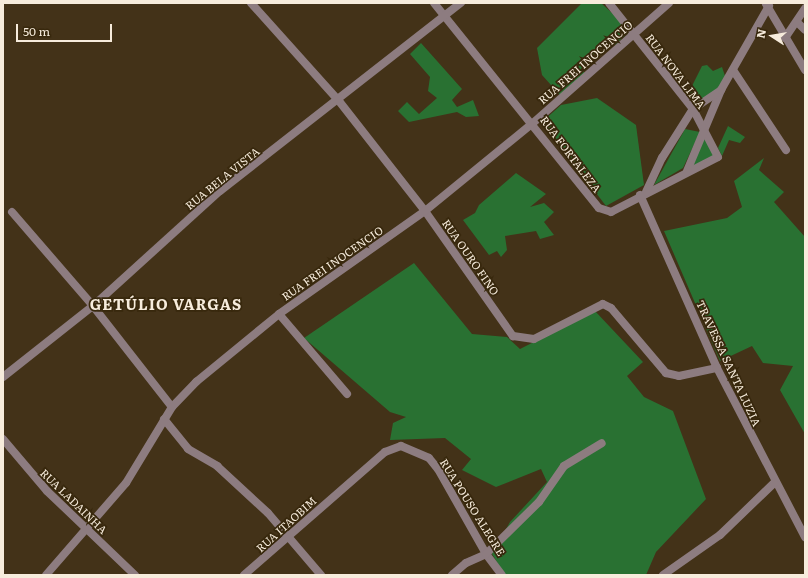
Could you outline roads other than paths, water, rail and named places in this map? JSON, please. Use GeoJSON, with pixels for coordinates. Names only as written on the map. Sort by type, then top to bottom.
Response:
{"type":"FeatureCollection","features":[{"type":"Feature","properties":{"kind":"street","name":"RUA OURO FINO"},"geometry":{"type":"LineString","coordinates":[[252,3],[339,101],[425,211],[513,336],[519,339],[534,339],[602,304],[611,308],[666,373],[679,376],[717,368]]}},
{"type":"Feature","properties":{"kind":"street","name":"RUA FORTALEZA"},"geometry":{"type":"LineString","coordinates":[[434,3],[533,123],[599,208],[616,211],[643,194],[687,170],[716,161],[718,157]]}},
{"type":"Feature","properties":{"kind":"street","name":"RUA BELA VISTA"},"geometry":{"type":"LineString","coordinates":[[3,377],[93,306],[220,192],[339,101],[461,3]]}},
{"type":"Feature","properties":{"kind":"street","name":"RUA NOVA LIMA"},"geometry":{"type":"LineString","coordinates":[[608,3],[693,109],[718,157]]}},
{"type":"Feature","properties":{"kind":"street","name":"RUA FREI INOCENCIO"},"geometry":{"type":"LineString","coordinates":[[46,575],[88,530],[126,483],[172,407],[196,382],[279,314],[425,211],[533,123],[669,3]]}},
{"type":"Feature","properties":{"kind":"street"},"geometry":{"type":"LineString","coordinates":[[767,5],[805,70]]}},
{"type":"Feature","properties":{"kind":"street"},"geometry":{"type":"LineString","coordinates":[[687,170],[721,90],[767,5]]}},
{"type":"Feature","properties":{"kind":"street"},"geometry":{"type":"LineString","coordinates":[[785,38],[805,8]]}},
{"type":"Feature","properties":{"kind":"street"},"geometry":{"type":"LineString","coordinates":[[797,22],[805,30]]}},
{"type":"Feature","properties":{"kind":"street"},"geometry":{"type":"LineString","coordinates":[[733,70],[786,150]]}},
{"type":"Feature","properties":{"kind":"street"},"geometry":{"type":"LineString","coordinates":[[643,194],[662,158],[693,109],[721,90]]}},
{"type":"Feature","properties":{"kind":"street","name":"TRAVESSA SANTA LUZIA"},"geometry":{"type":"LineString","coordinates":[[643,194],[717,368],[774,483],[805,537]]}},
{"type":"Feature","properties":{"kind":"street"},"geometry":{"type":"LineString","coordinates":[[12,212],[93,306],[172,407]]}},
{"type":"Feature","properties":{"kind":"street"},"geometry":{"type":"LineString","coordinates":[[279,314],[347,394]]}},
{"type":"Feature","properties":{"kind":"street"},"geometry":{"type":"LineString","coordinates":[[164,419],[188,448],[217,466],[291,537],[321,575]]}},
{"type":"Feature","properties":{"kind":"street","name":"RUA LADAINHA"},"geometry":{"type":"LineString","coordinates":[[3,439],[47,491],[135,575]]}},
{"type":"Feature","properties":{"kind":"street"},"geometry":{"type":"LineString","coordinates":[[452,575],[466,563],[486,554],[539,502],[564,466],[602,443]]}},
{"type":"Feature","properties":{"kind":"street","name":"RUA POUSO ALEGRE"},"geometry":{"type":"LineString","coordinates":[[342,488],[386,452],[402,446],[416,451],[438,468],[486,554],[502,575]]}},
{"type":"Feature","properties":{"kind":"street"},"geometry":{"type":"LineString","coordinates":[[663,575],[720,535],[774,483]]}},
{"type":"Feature","properties":{"kind":"street","name":"RUA ITAOBIM"},"geometry":{"type":"LineString","coordinates":[[244,575],[291,537],[342,488]]}},
{"type":"Feature","properties":{"kind":"district","name":"GETÚLIO VARGAS"},"geometry":{"type":"Point","coordinates":[166,304]}}]}
